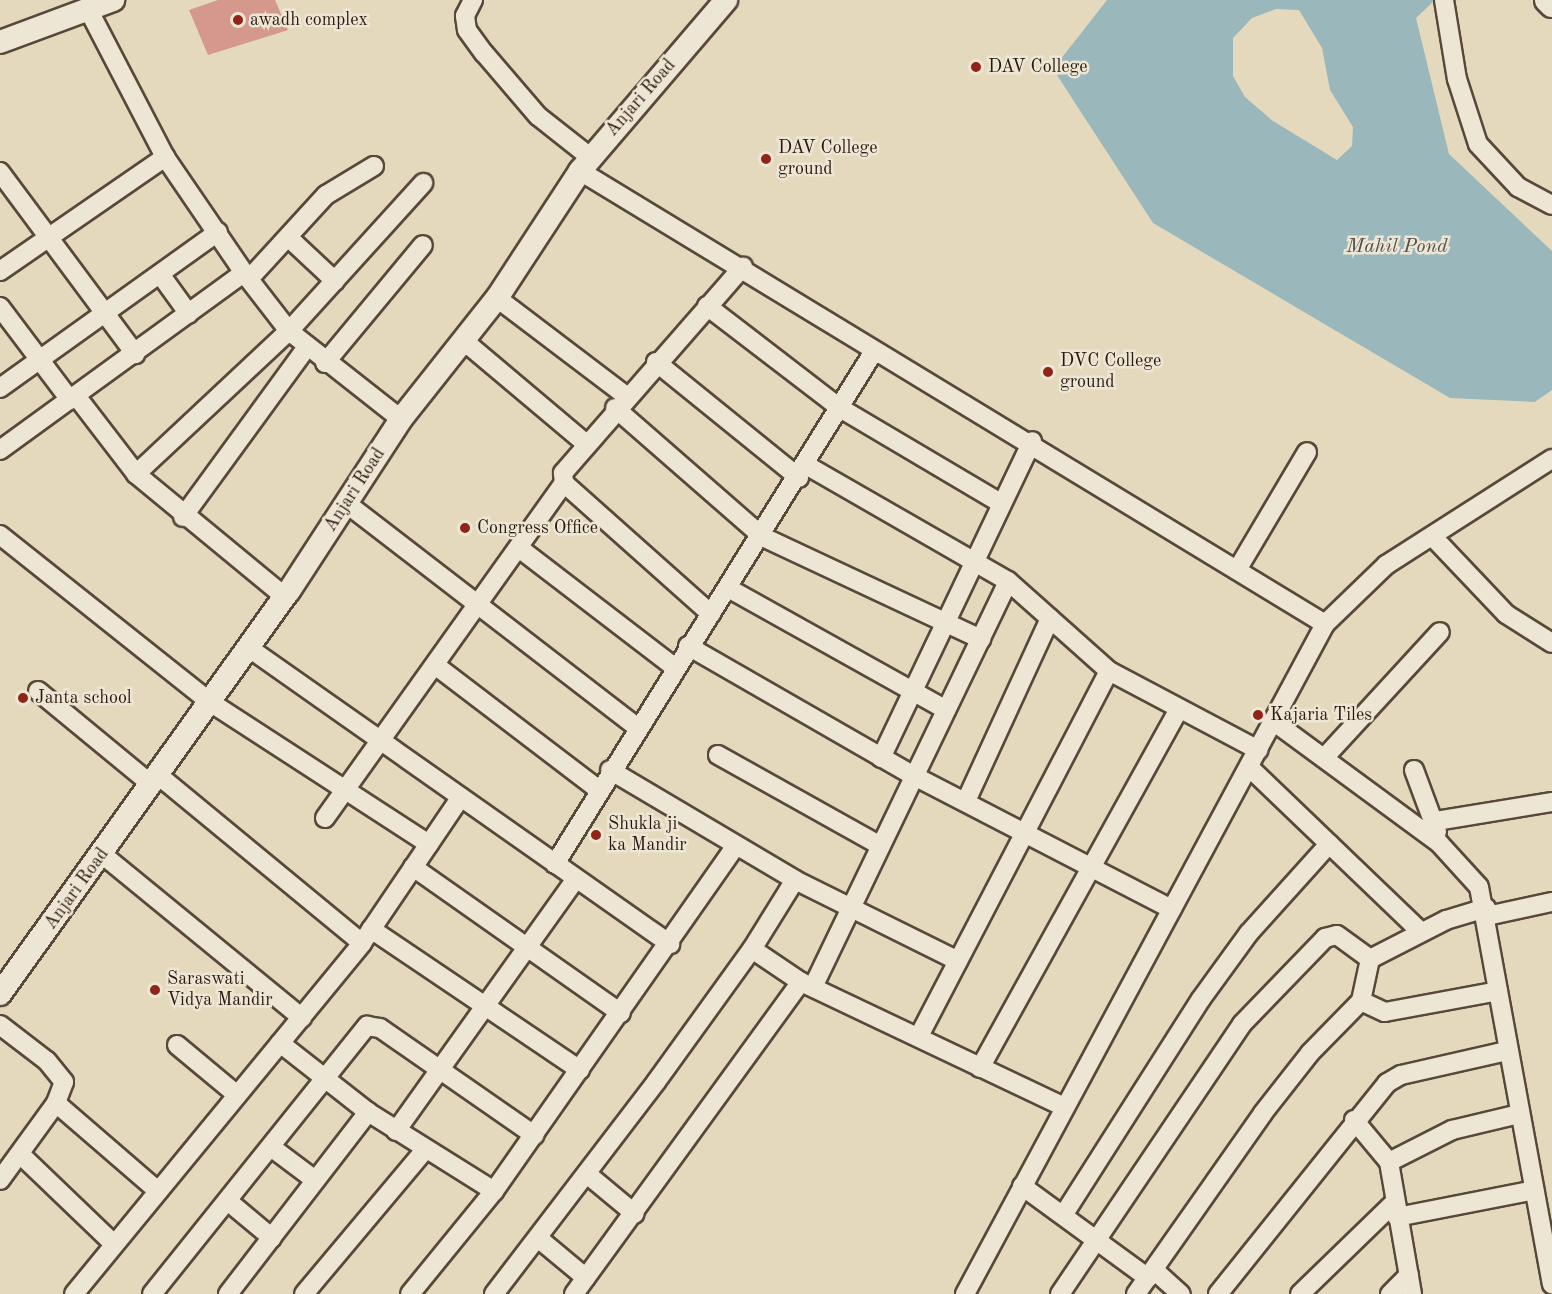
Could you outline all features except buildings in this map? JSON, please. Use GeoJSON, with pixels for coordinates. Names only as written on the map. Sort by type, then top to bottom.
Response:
{"type":"FeatureCollection","features":[{"type":"Feature","properties":{"kind":"street"},"geometry":{"type":"LineString","coordinates":[[0,42],[113,0]]}},
{"type":"Feature","properties":{"kind":"street"},"geometry":{"type":"LineString","coordinates":[[473,0],[465,16],[478,45],[538,116],[585,164],[873,353],[1032,441],[1325,624]]}},
{"type":"Feature","properties":{"kind":"street","name":"Anjari Road"},"geometry":{"type":"LineString","coordinates":[[0,994],[103,855],[285,597],[401,419],[497,298],[585,164],[726,0]]}},
{"type":"Feature","properties":{"kind":"street"},"geometry":{"type":"LineString","coordinates":[[1444,0],[1457,79],[1478,144],[1518,187],[1552,205]]}},
{"type":"Feature","properties":{"kind":"street"},"geometry":{"type":"LineString","coordinates":[[88,9],[165,157],[246,276],[289,330],[307,347],[401,419]]}},
{"type":"Feature","properties":{"kind":"street"},"geometry":{"type":"LineString","coordinates":[[0,270],[165,157]]}},
{"type":"Feature","properties":{"kind":"street"},"geometry":{"type":"LineString","coordinates":[[0,450],[77,397],[189,314],[246,276],[289,238],[326,195],[374,166]]}},
{"type":"Feature","properties":{"kind":"street"},"geometry":{"type":"LineString","coordinates":[[0,172],[135,354]]}},
{"type":"Feature","properties":{"kind":"street"},"geometry":{"type":"LineString","coordinates":[[136,474],[289,330],[423,183]]}},
{"type":"Feature","properties":{"kind":"street"},"geometry":{"type":"LineString","coordinates":[[0,388],[218,232]]}},
{"type":"Feature","properties":{"kind":"street"},"geometry":{"type":"LineString","coordinates":[[289,238],[335,281]]}},
{"type":"Feature","properties":{"kind":"street"},"geometry":{"type":"LineString","coordinates":[[325,363],[423,245]]}},
{"type":"Feature","properties":{"kind":"street"},"geometry":{"type":"LineString","coordinates":[[325,818],[480,604],[564,483],[567,464],[584,442],[743,267]]}},
{"type":"Feature","properties":{"kind":"street"},"geometry":{"type":"LineString","coordinates":[[160,274],[189,314]]}},
{"type":"Feature","properties":{"kind":"street"},"geometry":{"type":"LineString","coordinates":[[497,298],[620,402],[763,537],[946,620],[981,639]]}},
{"type":"Feature","properties":{"kind":"street"},"geometry":{"type":"LineString","coordinates":[[707,306],[840,408],[999,502]]}},
{"type":"Feature","properties":{"kind":"street"},"geometry":{"type":"LineString","coordinates":[[0,307],[70,400],[77,397]]}},
{"type":"Feature","properties":{"kind":"street"},"geometry":{"type":"LineString","coordinates":[[464,341],[584,442]]}},
{"type":"Feature","properties":{"kind":"street"},"geometry":{"type":"LineString","coordinates":[[183,517],[307,347]]}},
{"type":"Feature","properties":{"kind":"street"},"geometry":{"type":"LineString","coordinates":[[555,864],[636,726],[763,537],[873,353]]}},
{"type":"Feature","properties":{"kind":"street"},"geometry":{"type":"LineString","coordinates":[[656,362],[802,472],[975,560],[1008,581],[1109,671],[1178,711],[1258,750]]}},
{"type":"Feature","properties":{"kind":"street"},"geometry":{"type":"LineString","coordinates":[[77,397],[136,474],[183,517],[285,597]]}},
{"type":"Feature","properties":{"kind":"street"},"geometry":{"type":"LineString","coordinates":[[882,758],[910,690],[975,560],[999,502],[1032,441]]}},
{"type":"Feature","properties":{"kind":"street"},"geometry":{"type":"LineString","coordinates":[[1237,570],[1307,452]]}},
{"type":"Feature","properties":{"kind":"street"},"geometry":{"type":"LineString","coordinates":[[965,1294],[1325,624],[1357,588],[1552,459]]}},
{"type":"Feature","properties":{"kind":"street"},"geometry":{"type":"LineString","coordinates":[[564,483],[711,614]]}},
{"type":"Feature","properties":{"kind":"street"},"geometry":{"type":"LineString","coordinates":[[346,503],[636,726]]}},
{"type":"Feature","properties":{"kind":"street"},"geometry":{"type":"LineString","coordinates":[[0,535],[210,702],[429,844]]}},
{"type":"Feature","properties":{"kind":"street"},"geometry":{"type":"LineString","coordinates":[[1433,537],[1506,614],[1552,643]]}},
{"type":"Feature","properties":{"kind":"street"},"geometry":{"type":"LineString","coordinates":[[519,548],[674,667]]}},
{"type":"Feature","properties":{"kind":"street"},"geometry":{"type":"LineString","coordinates":[[574,1294],[807,985],[851,907],[1008,581]]}},
{"type":"Feature","properties":{"kind":"street"},"geometry":{"type":"LineString","coordinates":[[728,588],[946,710]]}},
{"type":"Feature","properties":{"kind":"street"},"geometry":{"type":"LineString","coordinates":[[966,801],[1050,618]]}},
{"type":"Feature","properties":{"kind":"street"},"geometry":{"type":"LineString","coordinates":[[1324,758],[1440,632]]}},
{"type":"Feature","properties":{"kind":"street"},"geometry":{"type":"LineString","coordinates":[[688,646],[914,776],[1028,831],[1172,909]]}},
{"type":"Feature","properties":{"kind":"street"},"geometry":{"type":"LineString","coordinates":[[249,648],[670,944]]}},
{"type":"Feature","properties":{"kind":"street"},"geometry":{"type":"LineString","coordinates":[[435,665],[598,789]]}},
{"type":"Feature","properties":{"kind":"street"},"geometry":{"type":"LineString","coordinates":[[919,1036],[1028,831],[1109,671]]}},
{"type":"Feature","properties":{"kind":"street"},"geometry":{"type":"LineString","coordinates":[[38,691],[366,936],[486,1005],[580,1070]]}},
{"type":"Feature","properties":{"kind":"street"},"geometry":{"type":"LineString","coordinates":[[980,1068],[1178,711]]}},
{"type":"Feature","properties":{"kind":"street"},"geometry":{"type":"LineString","coordinates":[[1274,721],[1439,843],[1466,867],[1487,912],[1507,1051],[1552,1284]]}},
{"type":"Feature","properties":{"kind":"street"},"geometry":{"type":"LineString","coordinates":[[718,755],[879,845]]}},
{"type":"Feature","properties":{"kind":"street"},"geometry":{"type":"LineString","coordinates":[[1249,767],[1421,932]]}},
{"type":"Feature","properties":{"kind":"street"},"geometry":{"type":"LineString","coordinates":[[610,770],[795,880],[958,962]]}},
{"type":"Feature","properties":{"kind":"street"},"geometry":{"type":"LineString","coordinates":[[1414,770],[1436,821],[1439,843]]}},
{"type":"Feature","properties":{"kind":"street"},"geometry":{"type":"LineString","coordinates":[[74,1294],[302,1018],[366,936],[461,797]]}},
{"type":"Feature","properties":{"kind":"street"},"geometry":{"type":"LineString","coordinates":[[1436,821],[1552,802]]}},
{"type":"Feature","properties":{"kind":"street"},"geometry":{"type":"LineString","coordinates":[[1064,1215],[1201,999],[1249,933],[1329,844]]}},
{"type":"Feature","properties":{"kind":"street"},"geometry":{"type":"LineString","coordinates":[[410,1294],[494,1191],[670,944],[736,845]]}},
{"type":"Feature","properties":{"kind":"street"},"geometry":{"type":"LineString","coordinates":[[103,855],[302,1018]]}},
{"type":"Feature","properties":{"kind":"street"},"geometry":{"type":"LineString","coordinates":[[413,867],[528,945],[621,1013]]}},
{"type":"Feature","properties":{"kind":"street"},"geometry":{"type":"LineString","coordinates":[[396,1131],[576,879]]}},
{"type":"Feature","properties":{"kind":"street"},"geometry":{"type":"LineString","coordinates":[[494,1294],[587,1174],[752,949],[795,880]]}},
{"type":"Feature","properties":{"kind":"street"},"geometry":{"type":"LineString","coordinates":[[1370,959],[1421,932],[1487,912],[1552,902]]}},
{"type":"Feature","properties":{"kind":"street"},"geometry":{"type":"LineString","coordinates":[[1060,1294],[1242,1024],[1325,938],[1337,935],[1370,959]]}},
{"type":"Feature","properties":{"kind":"street"},"geometry":{"type":"LineString","coordinates":[[752,949],[807,985],[919,1036],[980,1068],[1064,1107]]}},
{"type":"Feature","properties":{"kind":"street"},"geometry":{"type":"LineString","coordinates":[[1136,1294],[1263,1113],[1310,1053],[1361,1001],[1370,959]]}},
{"type":"Feature","properties":{"kind":"street"},"geometry":{"type":"LineString","coordinates":[[1361,1001],[1385,1012],[1498,991]]}},
{"type":"Feature","properties":{"kind":"street"},"geometry":{"type":"LineString","coordinates":[[152,1294],[229,1202],[324,1079],[372,1024],[534,1135]]}},
{"type":"Feature","properties":{"kind":"street"},"geometry":{"type":"LineString","coordinates":[[0,1025],[61,1074],[63,1092],[0,1180]]}},
{"type":"Feature","properties":{"kind":"street"},"geometry":{"type":"LineString","coordinates":[[280,1043],[368,1112],[425,1150],[494,1191]]}},
{"type":"Feature","properties":{"kind":"street"},"geometry":{"type":"LineString","coordinates":[[177,1045],[237,1095]]}},
{"type":"Feature","properties":{"kind":"street"},"geometry":{"type":"LineString","coordinates":[[1218,1294],[1354,1120],[1401,1075],[1507,1051]]}},
{"type":"Feature","properties":{"kind":"street"},"geometry":{"type":"LineString","coordinates":[[56,1103],[158,1191]]}},
{"type":"Feature","properties":{"kind":"street"},"geometry":{"type":"LineString","coordinates":[[228,1294],[368,1112]]}},
{"type":"Feature","properties":{"kind":"street"},"geometry":{"type":"LineString","coordinates":[[1389,1162],[1452,1130],[1519,1114]]}},
{"type":"Feature","properties":{"kind":"street"},"geometry":{"type":"LineString","coordinates":[[1354,1120],[1389,1162],[1412,1294]]}},
{"type":"Feature","properties":{"kind":"street"},"geometry":{"type":"LineString","coordinates":[[271,1148],[315,1180]]}},
{"type":"Feature","properties":{"kind":"street"},"geometry":{"type":"LineString","coordinates":[[304,1294],[425,1150]]}},
{"type":"Feature","properties":{"kind":"street"},"geometry":{"type":"LineString","coordinates":[[20,1154],[114,1244]]}},
{"type":"Feature","properties":{"kind":"street"},"geometry":{"type":"LineString","coordinates":[[587,1174],[634,1214]]}},
{"type":"Feature","properties":{"kind":"street"},"geometry":{"type":"LineString","coordinates":[[1022,1186],[1181,1294]]}},
{"type":"Feature","properties":{"kind":"street"},"geometry":{"type":"LineString","coordinates":[[1300,1294],[1396,1210],[1534,1190]]}},
{"type":"Feature","properties":{"kind":"street"},"geometry":{"type":"LineString","coordinates":[[229,1202],[272,1238]]}},
{"type":"Feature","properties":{"kind":"street"},"geometry":{"type":"LineString","coordinates":[[538,1238],[586,1278]]}},
{"type":"Feature","properties":{"kind":"street"},"geometry":{"type":"LineString","coordinates":[[1390,1294],[1409,1275]]}},
{"type":"Feature","properties":{"kind":"water","name":"Mahil Pond"},"geometry":{"type":"Polygon","coordinates":[[[1107,0],[1435,0],[1416,18],[1449,154],[1552,251],[1552,390],[1535,402],[1450,398],[1153,223],[1053,69],[1107,0]],[[1276,9],[1252,18],[1233,38],[1233,76],[1245,97],[1273,121],[1337,160],[1352,146],[1353,127],[1330,90],[1322,48],[1299,10],[1276,9]]]}},
{"type":"Feature","properties":{"kind":"place","name":"awadh complex"},"geometry":{"type":"Point","coordinates":[238,20]}},
{"type":"Feature","properties":{"kind":"place","name":"DAV College"},"geometry":{"type":"Point","coordinates":[976,67]}},
{"type":"Feature","properties":{"kind":"place","name":"DAV College ground"},"geometry":{"type":"Point","coordinates":[766,159]}},
{"type":"Feature","properties":{"kind":"place","name":"DVC College ground"},"geometry":{"type":"Point","coordinates":[1048,372]}},
{"type":"Feature","properties":{"kind":"place","name":"Congress Office"},"geometry":{"type":"Point","coordinates":[465,528]}},
{"type":"Feature","properties":{"kind":"place","name":"Janta school"},"geometry":{"type":"Point","coordinates":[23,698]}},
{"type":"Feature","properties":{"kind":"place","name":"Kajaria Tiles"},"geometry":{"type":"Point","coordinates":[1258,715]}},
{"type":"Feature","properties":{"kind":"place","name":"Shukla ji ka Mandir"},"geometry":{"type":"Point","coordinates":[596,835]}},
{"type":"Feature","properties":{"kind":"place","name":"Saraswati Vidya Mandir"},"geometry":{"type":"Point","coordinates":[155,990]}}]}
